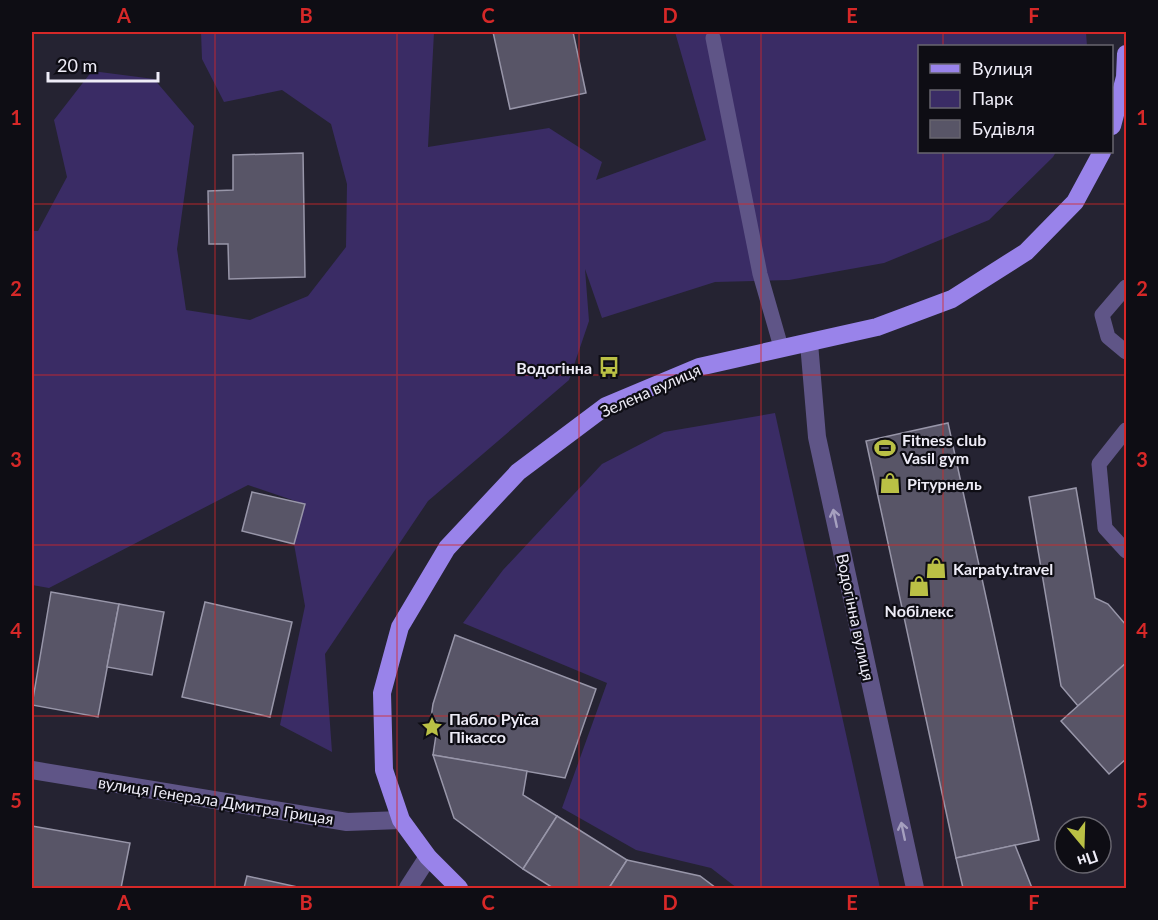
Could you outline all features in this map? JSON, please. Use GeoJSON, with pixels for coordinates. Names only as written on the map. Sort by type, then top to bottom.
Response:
{"type":"FeatureCollection","features":[{"type":"Feature","properties":{"kind":"main road"},"geometry":{"type":"LineString","coordinates":[[1113,122],[1125,77],[1126,54]]}},
{"type":"Feature","properties":{"kind":"main road","name":"Зелена вулиця"},"geometry":{"type":"LineString","coordinates":[[459,888],[428,857],[401,820],[384,770],[382,693],[400,627],[447,548],[518,472],[606,406],[699,367],[877,327],[952,299],[1026,252],[1075,202],[1101,153]]}},
{"type":"Feature","properties":{"kind":"street","name":"Водогінна вулиця"},"geometry":{"type":"LineString","coordinates":[[809,343],[817,437],[915,888]]}},
{"type":"Feature","properties":{"kind":"street","name":"вулиця Генерала Дмитра Грицая"},"geometry":{"type":"LineString","coordinates":[[32,770],[347,822],[401,820]]}},
{"type":"Feature","properties":{"kind":"street"},"geometry":{"type":"LineString","coordinates":[[408,888],[428,857]]}},
{"type":"Feature","properties":{"kind":"lane"},"geometry":{"type":"LineString","coordinates":[[713,38],[760,274],[782,347]]}},
{"type":"Feature","properties":{"kind":"lane"},"geometry":{"type":"LineString","coordinates":[[1126,287],[1102,315],[1108,337],[1126,352]]}},
{"type":"Feature","properties":{"kind":"lane"},"geometry":{"type":"LineString","coordinates":[[1126,430],[1099,464],[1105,528],[1126,551]]}},
{"type":"Feature","properties":{"kind":"green space"},"geometry":{"type":"Polygon","coordinates":[[[201,32],[434,32],[428,147],[549,128],[602,162],[596,180],[706,140],[675,32],[1086,32],[1087,45],[918,45],[918,153],[1055,153],[989,220],[884,263],[789,280],[715,282],[602,318],[585,269],[589,321],[569,380],[428,501],[325,654],[332,752],[280,725],[305,606],[294,544],[304,504],[248,485],[49,588],[32,585],[32,231],[38,231],[67,177],[54,120],[92,71],[154,79],[194,126],[177,249],[186,310],[250,320],[308,296],[346,247],[347,184],[331,124],[282,90],[224,102],[202,59],[201,32]]]}},
{"type":"Feature","properties":{"kind":"green space"},"geometry":{"type":"Polygon","coordinates":[[[775,413],[880,888],[737,888],[711,868],[636,850],[562,808],[607,683],[463,623],[503,570],[602,464],[664,432],[775,413]]]}},
{"type":"Feature","properties":{"kind":"building"},"geometry":{"type":"Polygon","coordinates":[[[493,32],[573,32],[586,93],[510,109],[493,32]]]}},
{"type":"Feature","properties":{"kind":"building"},"geometry":{"type":"Polygon","coordinates":[[[303,153],[305,277],[229,279],[228,244],[209,244],[208,191],[233,190],[233,155],[303,153]]]}},
{"type":"Feature","properties":{"kind":"building"},"geometry":{"type":"Polygon","coordinates":[[[948,423],[1039,840],[956,858],[866,441],[948,423]]]}},
{"type":"Feature","properties":{"kind":"building"},"geometry":{"type":"Polygon","coordinates":[[[1076,488],[1095,598],[1108,604],[1126,625],[1126,663],[1078,706],[1061,686],[1029,497],[1076,488]]]}},
{"type":"Feature","properties":{"kind":"building"},"geometry":{"type":"Polygon","coordinates":[[[252,492],[305,504],[294,544],[242,531],[252,492]]]}},
{"type":"Feature","properties":{"kind":"building"},"geometry":{"type":"Polygon","coordinates":[[[51,592],[119,604],[98,717],[32,705],[51,592]]]}},
{"type":"Feature","properties":{"kind":"building"},"geometry":{"type":"Polygon","coordinates":[[[205,602],[292,622],[270,717],[182,697],[205,602]]]}},
{"type":"Feature","properties":{"kind":"building"},"geometry":{"type":"Polygon","coordinates":[[[119,604],[164,612],[152,675],[107,667],[119,604]]]}},
{"type":"Feature","properties":{"kind":"building"},"geometry":{"type":"Polygon","coordinates":[[[455,635],[596,689],[565,778],[433,755],[438,722],[431,718],[433,704],[455,635]]]}},
{"type":"Feature","properties":{"kind":"building"},"geometry":{"type":"Polygon","coordinates":[[[1126,663],[1126,759],[1109,774],[1061,721],[1126,663]]]}},
{"type":"Feature","properties":{"kind":"building"},"geometry":{"type":"Polygon","coordinates":[[[433,755],[527,771],[523,795],[557,816],[523,869],[454,818],[433,755]]]}},
{"type":"Feature","properties":{"kind":"building"},"geometry":{"type":"Polygon","coordinates":[[[557,816],[627,860],[609,888],[553,888],[523,869],[557,816]]]}},
{"type":"Feature","properties":{"kind":"building"},"geometry":{"type":"Polygon","coordinates":[[[32,826],[130,843],[121,888],[32,888],[32,826]]]}},
{"type":"Feature","properties":{"kind":"building"},"geometry":{"type":"Polygon","coordinates":[[[1015,845],[1032,888],[963,888],[956,858],[1015,845]]]}},
{"type":"Feature","properties":{"kind":"building"},"geometry":{"type":"Polygon","coordinates":[[[627,860],[700,876],[716,888],[609,888],[627,860]]]}},
{"type":"Feature","properties":{"kind":"building"},"geometry":{"type":"Polygon","coordinates":[[[247,876],[302,888],[244,888],[247,876]]]}},
{"type":"Feature","properties":{"kind":"place","name":"Водогінна"},"geometry":{"type":"Point","coordinates":[609,367]}},
{"type":"Feature","properties":{"kind":"place","name":"Fitness club Vasil gym"},"geometry":{"type":"Point","coordinates":[885,448]}},
{"type":"Feature","properties":{"kind":"place","name":"Рітурнель"},"geometry":{"type":"Point","coordinates":[890,483]}},
{"type":"Feature","properties":{"kind":"place","name":"Karpaty.travel"},"geometry":{"type":"Point","coordinates":[936,568]}},
{"type":"Feature","properties":{"kind":"place","name":"Nобілекс"},"geometry":{"type":"Point","coordinates":[919,586]}},
{"type":"Feature","properties":{"kind":"place","name":"Пабло Руїса Пікассо"},"geometry":{"type":"Point","coordinates":[432,727]}}]}
